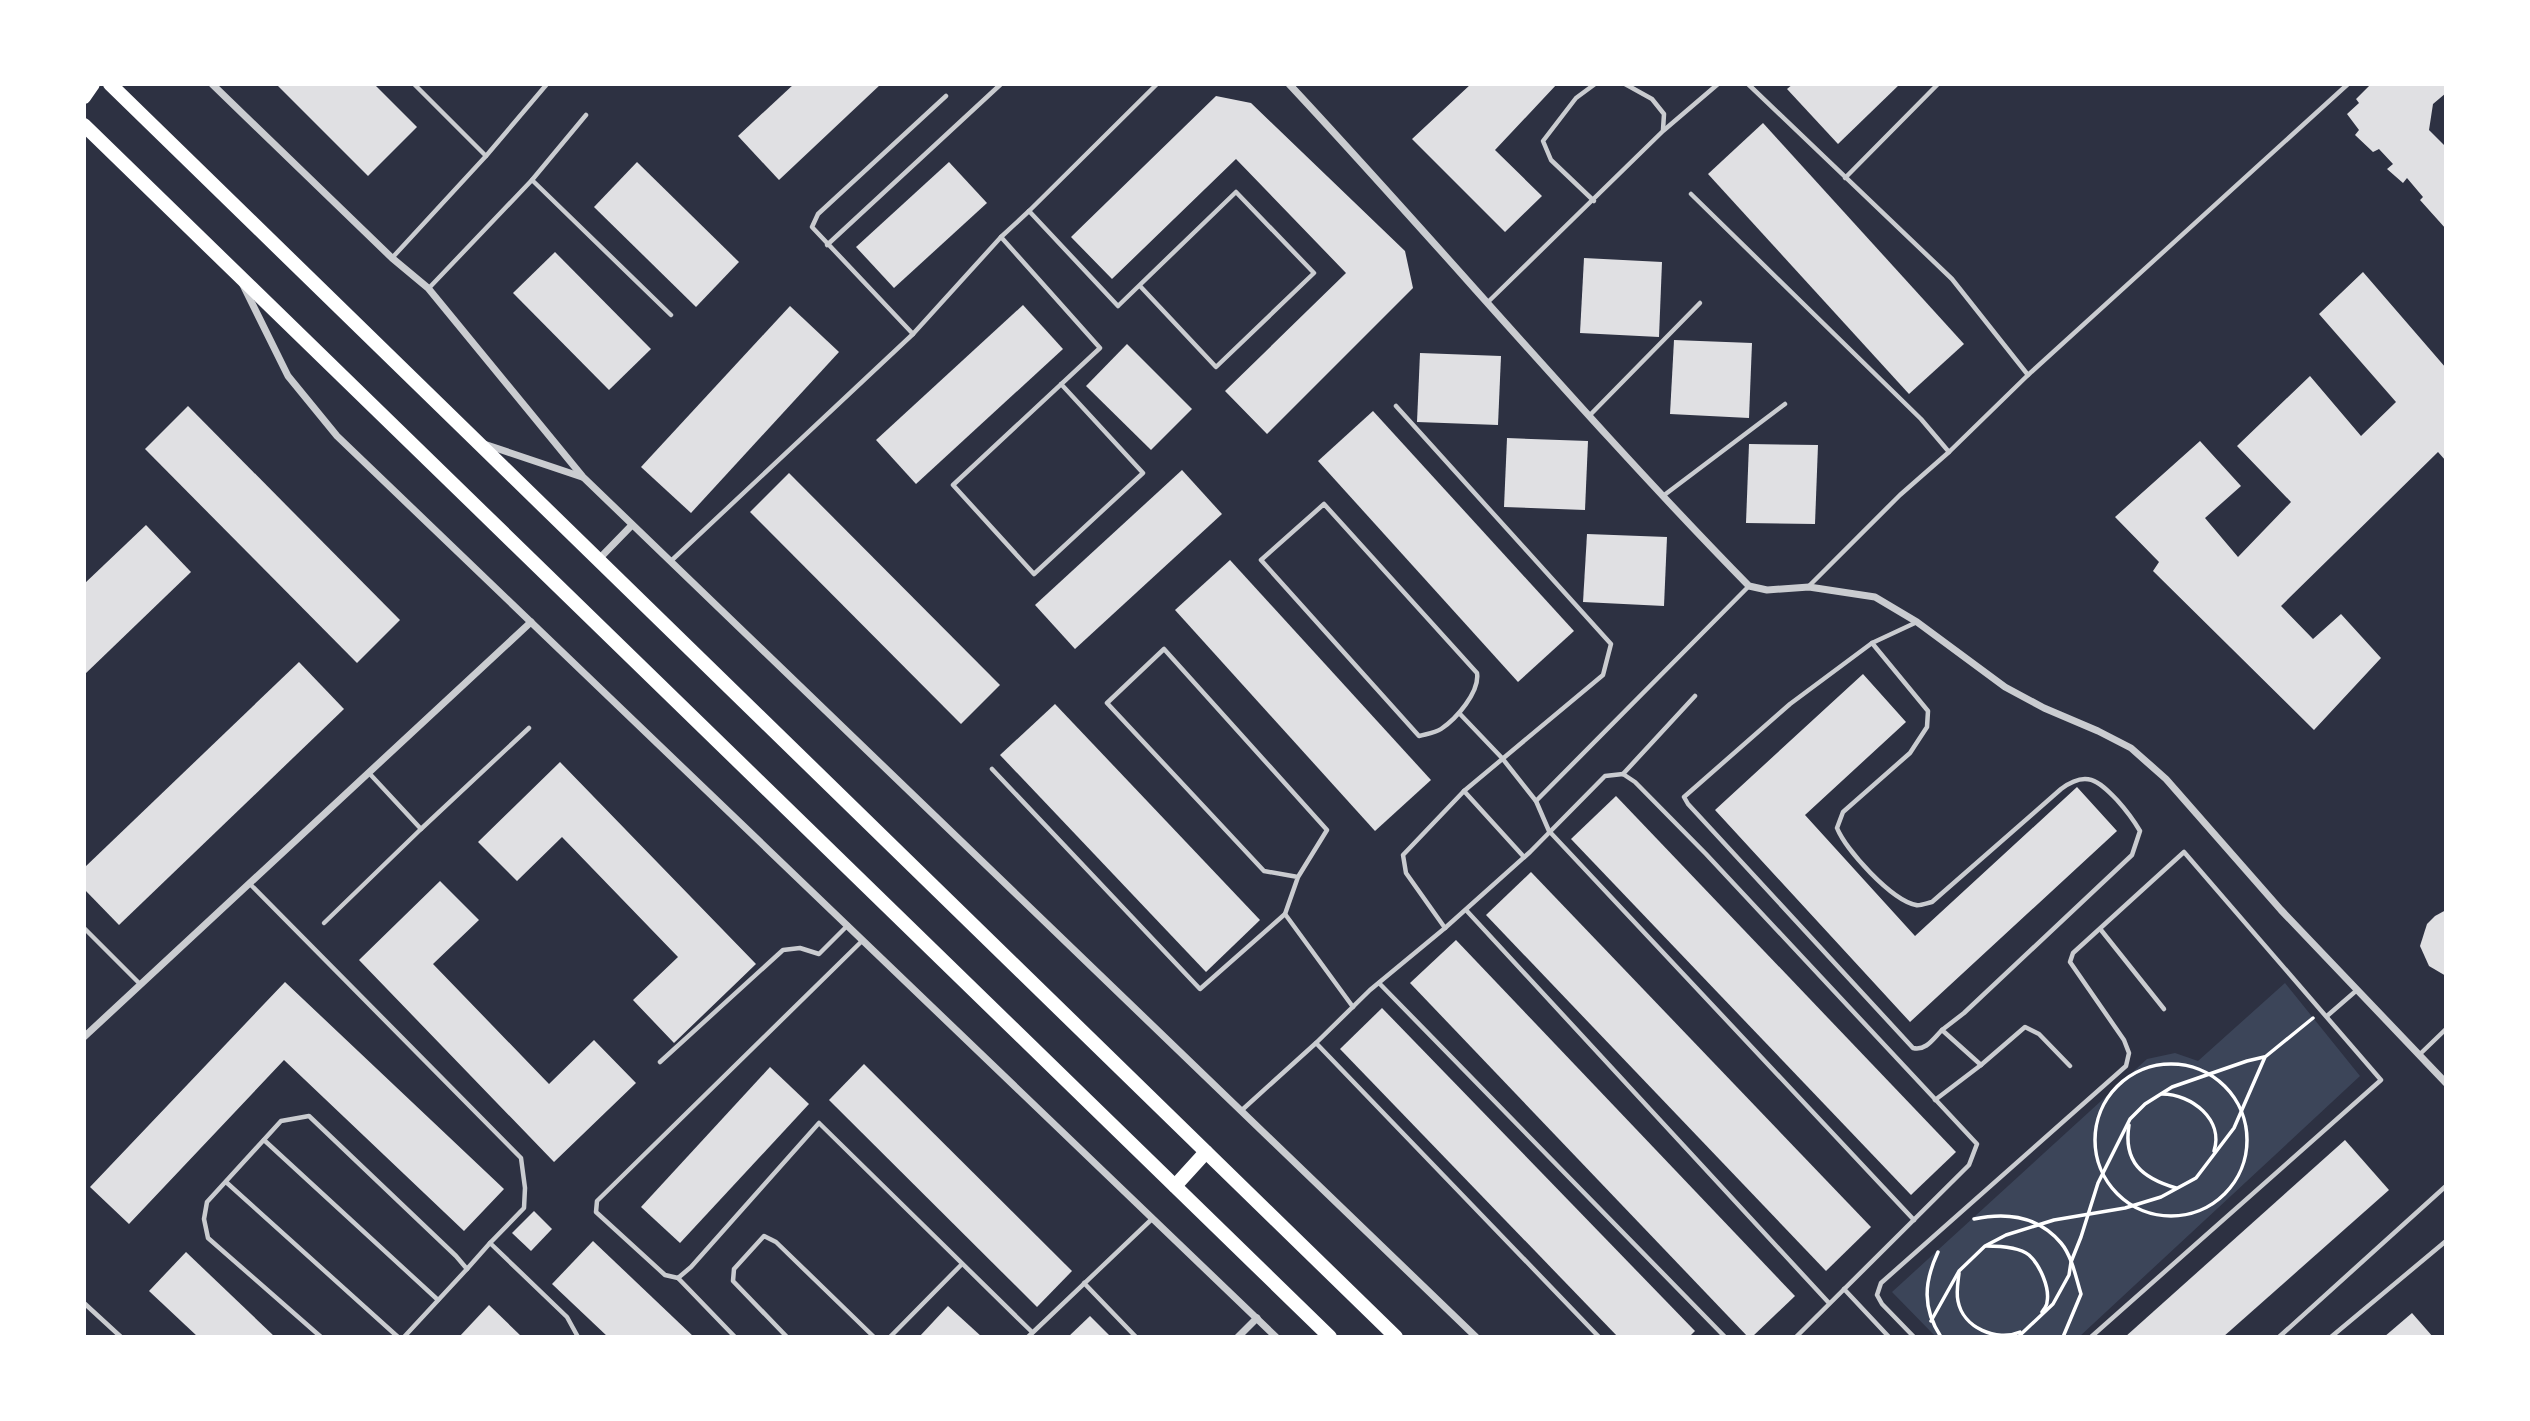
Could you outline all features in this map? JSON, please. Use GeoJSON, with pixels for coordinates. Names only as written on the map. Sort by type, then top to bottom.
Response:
{"type":"FeatureCollection","features":[{"type":"Feature","properties":{"kind":"main road"},"geometry":{"type":"LineString","coordinates":[[84,97],[93,84]]}},
{"type":"Feature","properties":{"kind":"main road"},"geometry":{"type":"LineString","coordinates":[[110,84],[1396,1337]]}},
{"type":"Feature","properties":{"kind":"main road"},"geometry":{"type":"LineString","coordinates":[[84,125],[1330,1337]]}},
{"type":"Feature","properties":{"kind":"main road"},"geometry":{"type":"LineString","coordinates":[[1175,1186],[1206,1152]]}},
{"type":"Feature","properties":{"kind":"street"},"geometry":{"type":"LineString","coordinates":[[212,84],[392,258],[428,288],[583,478],[1476,1337]]}},
{"type":"Feature","properties":{"kind":"street"},"geometry":{"type":"LineString","coordinates":[[1289,84],[1399,202],[1662,497],[1749,586],[1768,590],[1809,587],[1875,597],[1917,622],[2005,687],[2131,748],[2166,779],[2281,909],[2446,1083]]}},
{"type":"Feature","properties":{"kind":"street"},"geometry":{"type":"LineString","coordinates":[[240,278],[288,376],[337,436],[1276,1337]]}},
{"type":"Feature","properties":{"kind":"street"},"geometry":{"type":"LineString","coordinates":[[474,441],[583,478]]}},
{"type":"Feature","properties":{"kind":"street"},"geometry":{"type":"LineString","coordinates":[[597,560],[632,525]]}},
{"type":"Feature","properties":{"kind":"street"},"geometry":{"type":"LineString","coordinates":[[84,1037],[531,622]]}},
{"type":"Feature","properties":{"kind":"street"},"geometry":{"type":"LineString","coordinates":[[1238,1337],[1256,1318]]}},
{"type":"Feature","properties":{"kind":"lane"},"geometry":{"type":"LineString","coordinates":[[414,84],[486,156]]}},
{"type":"Feature","properties":{"kind":"lane"},"geometry":{"type":"LineString","coordinates":[[392,258],[486,156],[547,84]]}},
{"type":"Feature","properties":{"kind":"lane"},"geometry":{"type":"LineString","coordinates":[[827,245],[1001,84]]}},
{"type":"Feature","properties":{"kind":"lane"},"geometry":{"type":"LineString","coordinates":[[671,562],[913,334],[1001,237],[1157,84]]}},
{"type":"Feature","properties":{"kind":"lane"},"geometry":{"type":"LineString","coordinates":[[1594,201],[1552,160],[1543,141],[1576,98],[1595,84]]}},
{"type":"Feature","properties":{"kind":"lane"},"geometry":{"type":"LineString","coordinates":[[1625,84],[1652,99],[1664,114],[1663,131]]}},
{"type":"Feature","properties":{"kind":"lane"},"geometry":{"type":"LineString","coordinates":[[1488,302],[1663,131],[1718,84]]}},
{"type":"Feature","properties":{"kind":"lane"},"geometry":{"type":"LineString","coordinates":[[1748,84],[1952,279],[2028,375]]}},
{"type":"Feature","properties":{"kind":"lane"},"geometry":{"type":"LineString","coordinates":[[1845,178],[1938,84]]}},
{"type":"Feature","properties":{"kind":"lane"},"geometry":{"type":"LineString","coordinates":[[1809,587],[1900,495],[1949,452],[2028,375],[2348,84]]}},
{"type":"Feature","properties":{"kind":"lane"},"geometry":{"type":"LineString","coordinates":[[913,334],[812,227],[818,214],[946,96]]}},
{"type":"Feature","properties":{"kind":"lane"},"geometry":{"type":"LineString","coordinates":[[428,288],[532,180],[586,114]]}},
{"type":"Feature","properties":{"kind":"lane"},"geometry":{"type":"LineString","coordinates":[[532,180],[671,315]]}},
{"type":"Feature","properties":{"kind":"lane"},"geometry":{"type":"LineString","coordinates":[[1029,211],[1118,306],[1236,192],[1314,272],[1216,367],[1140,286]]}},
{"type":"Feature","properties":{"kind":"lane"},"geometry":{"type":"LineString","coordinates":[[1690,194],[1921,419],[1949,452]]}},
{"type":"Feature","properties":{"kind":"lane"},"geometry":{"type":"LineString","coordinates":[[1001,237],[1100,348],[953,485],[1034,574],[1143,472],[1062,384]]}},
{"type":"Feature","properties":{"kind":"lane"},"geometry":{"type":"LineString","coordinates":[[1590,415],[1700,303]]}},
{"type":"Feature","properties":{"kind":"lane"},"geometry":{"type":"LineString","coordinates":[[1662,497],[1785,404]]}},
{"type":"Feature","properties":{"kind":"lane"},"geometry":{"type":"LineString","coordinates":[[1396,406],[1611,644],[1603,675],[1464,791],[1403,855],[1406,873],[1445,928]]}},
{"type":"Feature","properties":{"kind":"lane"},"geometry":{"type":"LineString","coordinates":[[1324,504],[1477,673],[1478,681],[1460,714],[1439,731],[1419,736],[1261,560],[1324,504]]}},
{"type":"Feature","properties":{"kind":"lane"},"geometry":{"type":"LineString","coordinates":[[1536,801],[1749,586]]}},
{"type":"Feature","properties":{"kind":"lane"},"geometry":{"type":"LineString","coordinates":[[1872,643],[1928,711],[1927,727],[1910,753],[1843,812],[1837,828],[1842,839],[1896,895],[1917,906],[1932,902],[2070,782],[2082,779],[2100,783],[2132,816],[2140,831],[2132,855],[1964,1013],[1925,1047],[1919,1049],[1913,1048],[1684,797],[1790,704],[1872,643],[1917,622]]}},
{"type":"Feature","properties":{"kind":"lane"},"geometry":{"type":"LineString","coordinates":[[992,769],[1200,989],[1285,914],[1298,877],[1328,830],[1164,649],[1107,703],[1264,872],[1298,877]]}},
{"type":"Feature","properties":{"kind":"lane"},"geometry":{"type":"LineString","coordinates":[[1623,774],[1695,696]]}},
{"type":"Feature","properties":{"kind":"lane"},"geometry":{"type":"LineString","coordinates":[[1460,714],[1502,758],[1536,801],[1549,831],[1914,1220]]}},
{"type":"Feature","properties":{"kind":"lane"},"geometry":{"type":"LineString","coordinates":[[324,923],[529,728]]}},
{"type":"Feature","properties":{"kind":"lane"},"geometry":{"type":"LineString","coordinates":[[368,772],[421,829]]}},
{"type":"Feature","properties":{"kind":"lane"},"geometry":{"type":"LineString","coordinates":[[1242,1110],[1379,983],[1524,858],[1605,776],[1623,774],[1635,782],[1706,854],[1977,1144],[1969,1165],[1796,1337]]}},
{"type":"Feature","properties":{"kind":"lane"},"geometry":{"type":"LineString","coordinates":[[1464,791],[1524,858]]}},
{"type":"Feature","properties":{"kind":"lane"},"geometry":{"type":"LineString","coordinates":[[1914,1337],[1882,1304],[1877,1295],[1881,1283],[2126,1066],[2129,1053],[2124,1040],[2070,962],[2073,953],[2184,852],[2381,1080],[2091,1337]]}},
{"type":"Feature","properties":{"kind":"lane"},"geometry":{"type":"LineString","coordinates":[[249,883],[520,1158],[525,1188],[524,1208],[404,1337]]}},
{"type":"Feature","properties":{"kind":"lane"},"geometry":{"type":"LineString","coordinates":[[1466,910],[1829,1303]]}},
{"type":"Feature","properties":{"kind":"lane"},"geometry":{"type":"LineString","coordinates":[[1285,914],[1353,1007]]}},
{"type":"Feature","properties":{"kind":"lane"},"geometry":{"type":"LineString","coordinates":[[660,1062],[783,950],[800,948],[819,954],[848,925]]}},
{"type":"Feature","properties":{"kind":"lane"},"geometry":{"type":"LineString","coordinates":[[84,928],[140,984]]}},
{"type":"Feature","properties":{"kind":"lane"},"geometry":{"type":"LineString","coordinates":[[2101,930],[2164,1009]]}},
{"type":"Feature","properties":{"kind":"lane"},"geometry":{"type":"LineString","coordinates":[[735,1337],[678,1278],[665,1276],[601,1218],[596,1212],[597,1201],[863,939]]}},
{"type":"Feature","properties":{"kind":"lane"},"geometry":{"type":"LineString","coordinates":[[1379,983],[1725,1337]]}},
{"type":"Feature","properties":{"kind":"lane"},"geometry":{"type":"LineString","coordinates":[[2327,1016],[2357,990]]}},
{"type":"Feature","properties":{"kind":"lane"},"geometry":{"type":"LineString","coordinates":[[1935,1100],[1982,1065],[2025,1027],[2039,1034],[2070,1066]]}},
{"type":"Feature","properties":{"kind":"lane"},"geometry":{"type":"LineString","coordinates":[[2418,1056],[2446,1028]]}},
{"type":"Feature","properties":{"kind":"lane"},"geometry":{"type":"LineString","coordinates":[[1942,1030],[1982,1065]]}},
{"type":"Feature","properties":{"kind":"lane"},"geometry":{"type":"LineString","coordinates":[[1316,1043],[1599,1337]]}},
{"type":"Feature","properties":{"kind":"lane"},"geometry":{"type":"LineString","coordinates":[[321,1337],[208,1238],[204,1219],[207,1202],[281,1121],[309,1116],[467,1269]]}},
{"type":"Feature","properties":{"kind":"lane"},"geometry":{"type":"LineString","coordinates":[[678,1278],[691,1267],[819,1123],[1030,1335],[1153,1218]]}},
{"type":"Feature","properties":{"kind":"lane"},"geometry":{"type":"LineString","coordinates":[[264,1140],[438,1300]]}},
{"type":"Feature","properties":{"kind":"lane"},"geometry":{"type":"LineString","coordinates":[[226,1182],[398,1337]]}},
{"type":"Feature","properties":{"kind":"lane"},"geometry":{"type":"LineString","coordinates":[[2278,1337],[2446,1186]]}},
{"type":"Feature","properties":{"kind":"lane"},"geometry":{"type":"LineString","coordinates":[[787,1337],[733,1281],[734,1269],[764,1236],[776,1242],[874,1337]]}},
{"type":"Feature","properties":{"kind":"lane"},"geometry":{"type":"LineString","coordinates":[[2331,1337],[2446,1241]]}},
{"type":"Feature","properties":{"kind":"lane"},"geometry":{"type":"LineString","coordinates":[[490,1242],[566,1317],[578,1337]]}},
{"type":"Feature","properties":{"kind":"lane"},"geometry":{"type":"LineString","coordinates":[[890,1337],[962,1264]]}},
{"type":"Feature","properties":{"kind":"lane"},"geometry":{"type":"LineString","coordinates":[[1084,1283],[1136,1337]]}},
{"type":"Feature","properties":{"kind":"lane"},"geometry":{"type":"LineString","coordinates":[[1844,1289],[1889,1337]]}},
{"type":"Feature","properties":{"kind":"lane"},"geometry":{"type":"LineString","coordinates":[[84,1303],[121,1337]]}},
{"type":"Feature","properties":{"kind":"path"},"geometry":{"type":"LineString","coordinates":[[1931,1321],[1959,1271],[1984,1246],[2038,1224],[2134,1205],[2161,1196],[2196,1178],[2234,1128],[2265,1057],[2322,1010]]}},
{"type":"Feature","properties":{"kind":"path"},"geometry":{"type":"LineString","coordinates":[[2018,1337],[2053,1304],[2069,1275],[2102,1173],[2130,1119],[2145,1104],[2172,1087],[2265,1057]]}},
{"type":"Feature","properties":{"kind":"path"},"geometry":{"type":"LineString","coordinates":[[2163,1062],[2192,1065],[2210,1075],[2230,1091],[2250,1142],[2244,1161],[2226,1196],[2205,1209],[2179,1218],[2140,1209],[2110,1185],[2102,1173],[2096,1144],[2096,1122],[2107,1099],[2120,1082],[2143,1067],[2163,1062]]}},
{"type":"Feature","properties":{"kind":"path"},"geometry":{"type":"LineString","coordinates":[[2162,1094],[2188,1099],[2203,1110],[2213,1125],[2216,1142],[2212,1156]]}},
{"type":"Feature","properties":{"kind":"path"},"geometry":{"type":"LineString","coordinates":[[2130,1119],[2127,1138],[2132,1160],[2146,1177],[2177,1188]]}},
{"type":"Feature","properties":{"kind":"path"},"geometry":{"type":"LineString","coordinates":[[1974,1219],[1995,1215],[2023,1218],[2038,1224],[2062,1244],[2081,1294],[2063,1337]]}},
{"type":"Feature","properties":{"kind":"path"},"geometry":{"type":"LineString","coordinates":[[1984,1246],[2013,1249],[2028,1254],[2038,1266],[2045,1284],[2047,1302],[2039,1317]]}},
{"type":"Feature","properties":{"kind":"path"},"geometry":{"type":"LineString","coordinates":[[1938,1251],[1927,1274],[1931,1321],[1941,1337]]}},
{"type":"Feature","properties":{"kind":"path"},"geometry":{"type":"LineString","coordinates":[[1959,1271],[1958,1302],[1967,1319],[1979,1330],[1998,1336],[2026,1330]]}},
{"type":"Feature","properties":{"kind":"shaded area"},"geometry":{"type":"Polygon","coordinates":[[[2285,983],[2360,1076],[2079,1337],[1936,1337],[1892,1292],[2147,1059],[2175,1053],[2198,1061],[2285,983]]]}},
{"type":"Feature","properties":{"kind":"building"},"geometry":{"type":"Polygon","coordinates":[[[276,84],[374,84],[417,127],[368,176],[276,84]]]}},
{"type":"Feature","properties":{"kind":"building"},"geometry":{"type":"Polygon","coordinates":[[[794,84],[881,84],[779,180],[738,136],[794,84]]]}},
{"type":"Feature","properties":{"kind":"building"},"geometry":{"type":"Polygon","coordinates":[[[1471,84],[1557,84],[1495,150],[1542,196],[1505,232],[1412,139],[1471,84]]]}},
{"type":"Feature","properties":{"kind":"building"},"geometry":{"type":"Polygon","coordinates":[[[1793,84],[1900,84],[1838,144],[1787,89],[1793,84]]]}},
{"type":"Feature","properties":{"kind":"building"},"geometry":{"type":"Polygon","coordinates":[[[2371,84],[2446,84],[2446,93],[2433,104],[2429,130],[2446,147],[2446,229],[2420,200],[2423,197],[2407,178],[2403,183],[2387,169],[2393,164],[2379,149],[2373,152],[2355,135],[2359,130],[2347,114],[2359,103],[2356,99],[2371,84]]]}},
{"type":"Feature","properties":{"kind":"building"},"geometry":{"type":"Polygon","coordinates":[[[1216,96],[1251,103],[1405,251],[1413,288],[1267,434],[1225,391],[1346,273],[1236,159],[1112,279],[1071,237],[1216,96]]]}},
{"type":"Feature","properties":{"kind":"building"},"geometry":{"type":"Polygon","coordinates":[[[1763,123],[1964,344],[1909,394],[1708,174],[1763,123]]]}},
{"type":"Feature","properties":{"kind":"building"},"geometry":{"type":"Polygon","coordinates":[[[637,162],[739,262],[696,307],[594,207],[637,162]]]}},
{"type":"Feature","properties":{"kind":"building"},"geometry":{"type":"Polygon","coordinates":[[[949,162],[987,203],[894,288],[856,247],[949,162]]]}},
{"type":"Feature","properties":{"kind":"building"},"geometry":{"type":"Polygon","coordinates":[[[555,252],[651,349],[609,390],[513,293],[555,252]]]}},
{"type":"Feature","properties":{"kind":"building"},"geometry":{"type":"Polygon","coordinates":[[[1584,258],[1662,262],[1659,337],[1580,333],[1584,258]]]}},
{"type":"Feature","properties":{"kind":"building"},"geometry":{"type":"Polygon","coordinates":[[[2363,272],[2446,368],[2446,461],[2438,452],[2281,606],[2313,639],[2341,614],[2381,658],[2314,730],[2153,571],[2159,562],[2115,517],[2200,441],[2241,486],[2205,518],[2238,557],[2291,502],[2237,446],[2310,376],[2361,436],[2396,402],[2319,314],[2363,272]]]}},
{"type":"Feature","properties":{"kind":"building"},"geometry":{"type":"Polygon","coordinates":[[[1023,305],[1063,349],[916,484],[876,440],[1023,305]]]}},
{"type":"Feature","properties":{"kind":"building"},"geometry":{"type":"Polygon","coordinates":[[[790,306],[839,352],[691,513],[641,467],[790,306]]]}},
{"type":"Feature","properties":{"kind":"building"},"geometry":{"type":"Polygon","coordinates":[[[1674,340],[1752,343],[1749,418],[1670,414],[1674,340]]]}},
{"type":"Feature","properties":{"kind":"building"},"geometry":{"type":"Polygon","coordinates":[[[1127,344],[1192,409],[1151,450],[1086,386],[1127,344]]]}},
{"type":"Feature","properties":{"kind":"building"},"geometry":{"type":"Polygon","coordinates":[[[1420,353],[1501,356],[1498,425],[1417,422],[1420,353]]]}},
{"type":"Feature","properties":{"kind":"building"},"geometry":{"type":"Polygon","coordinates":[[[188,406],[400,620],[357,663],[145,449],[188,406]]]}},
{"type":"Feature","properties":{"kind":"building"},"geometry":{"type":"Polygon","coordinates":[[[1373,411],[1574,631],[1518,682],[1318,461],[1373,411]]]}},
{"type":"Feature","properties":{"kind":"building"},"geometry":{"type":"Polygon","coordinates":[[[1507,438],[1588,441],[1585,510],[1504,507],[1507,438]]]}},
{"type":"Feature","properties":{"kind":"building"},"geometry":{"type":"Polygon","coordinates":[[[1749,444],[1818,445],[1815,524],[1746,523],[1749,444]]]}},
{"type":"Feature","properties":{"kind":"building"},"geometry":{"type":"Polygon","coordinates":[[[1182,470],[1222,514],[1075,649],[1035,605],[1182,470]]]}},
{"type":"Feature","properties":{"kind":"building"},"geometry":{"type":"Polygon","coordinates":[[[789,473],[1000,685],[961,724],[750,512],[789,473]]]}},
{"type":"Feature","properties":{"kind":"building"},"geometry":{"type":"Polygon","coordinates":[[[146,525],[191,572],[84,675],[84,584],[146,525]]]}},
{"type":"Feature","properties":{"kind":"building"},"geometry":{"type":"Polygon","coordinates":[[[1587,534],[1667,537],[1664,606],[1583,602],[1587,534]]]}},
{"type":"Feature","properties":{"kind":"building"},"geometry":{"type":"Polygon","coordinates":[[[1230,560],[1431,780],[1375,831],[1175,610],[1230,560]]]}},
{"type":"Feature","properties":{"kind":"building"},"geometry":{"type":"Polygon","coordinates":[[[299,662],[344,709],[119,925],[84,889],[84,868],[299,662]]]}},
{"type":"Feature","properties":{"kind":"building"},"geometry":{"type":"Polygon","coordinates":[[[1863,674],[1906,722],[1805,815],[1915,936],[2077,787],[2117,831],[1910,1022],[1715,810],[1863,674]]]}},
{"type":"Feature","properties":{"kind":"building"},"geometry":{"type":"Polygon","coordinates":[[[1055,704],[1260,920],[1206,972],[1000,755],[1055,704]]]}},
{"type":"Feature","properties":{"kind":"building"},"geometry":{"type":"Polygon","coordinates":[[[560,762],[756,964],[674,1043],[633,1000],[678,957],[562,837],[517,881],[478,842],[560,762]]]}},
{"type":"Feature","properties":{"kind":"building"},"geometry":{"type":"Polygon","coordinates":[[[1616,796],[1956,1152],[1911,1195],[1571,839],[1616,796]]]}},
{"type":"Feature","properties":{"kind":"building"},"geometry":{"type":"Polygon","coordinates":[[[1531,872],[1871,1227],[1826,1271],[1486,915],[1531,872]]]}},
{"type":"Feature","properties":{"kind":"building"},"geometry":{"type":"Polygon","coordinates":[[[440,881],[479,920],[433,964],[549,1084],[594,1040],[636,1083],[554,1162],[359,960],[440,881]]]}},
{"type":"Feature","properties":{"kind":"building"},"geometry":{"type":"Polygon","coordinates":[[[2446,910],[2446,976],[2429,966],[2420,946],[2427,924],[2446,910]]]}},
{"type":"Feature","properties":{"kind":"building"},"geometry":{"type":"Polygon","coordinates":[[[1456,940],[1795,1296],[1752,1337],[1748,1337],[1410,983],[1456,940]]]}},
{"type":"Feature","properties":{"kind":"building"},"geometry":{"type":"Polygon","coordinates":[[[285,982],[504,1189],[464,1231],[284,1060],[129,1224],[90,1187],[285,982]]]}},
{"type":"Feature","properties":{"kind":"building"},"geometry":{"type":"Polygon","coordinates":[[[1382,1008],[1695,1331],[1689,1337],[1618,1337],[1340,1049],[1382,1008]]]}},
{"type":"Feature","properties":{"kind":"building"},"geometry":{"type":"Polygon","coordinates":[[[864,1064],[1072,1271],[1037,1307],[829,1100],[864,1064]]]}},
{"type":"Feature","properties":{"kind":"building"},"geometry":{"type":"Polygon","coordinates":[[[770,1067],[809,1104],[680,1243],[641,1207],[770,1067]]]}},
{"type":"Feature","properties":{"kind":"building"},"geometry":{"type":"Polygon","coordinates":[[[2345,1140],[2389,1190],[2223,1337],[2125,1337],[2345,1140]]]}},
{"type":"Feature","properties":{"kind":"building"},"geometry":{"type":"Polygon","coordinates":[[[534,1211],[552,1229],[531,1251],[512,1233],[534,1211]]]}},
{"type":"Feature","properties":{"kind":"building"},"geometry":{"type":"Polygon","coordinates":[[[593,1241],[694,1337],[608,1337],[552,1284],[593,1241]]]}},
{"type":"Feature","properties":{"kind":"building"},"geometry":{"type":"Polygon","coordinates":[[[186,1252],[275,1337],[198,1337],[149,1291],[186,1252]]]}},
{"type":"Feature","properties":{"kind":"building"},"geometry":{"type":"Polygon","coordinates":[[[489,1305],[522,1337],[459,1337],[489,1305]]]}},
{"type":"Feature","properties":{"kind":"building"},"geometry":{"type":"Polygon","coordinates":[[[948,1306],[982,1337],[919,1337],[948,1306]]]}},
{"type":"Feature","properties":{"kind":"building"},"geometry":{"type":"Polygon","coordinates":[[[2412,1313],[2433,1337],[2384,1337],[2412,1313]]]}},
{"type":"Feature","properties":{"kind":"building"},"geometry":{"type":"Polygon","coordinates":[[[1090,1316],[1111,1337],[1068,1337],[1090,1316]]]}}]}
